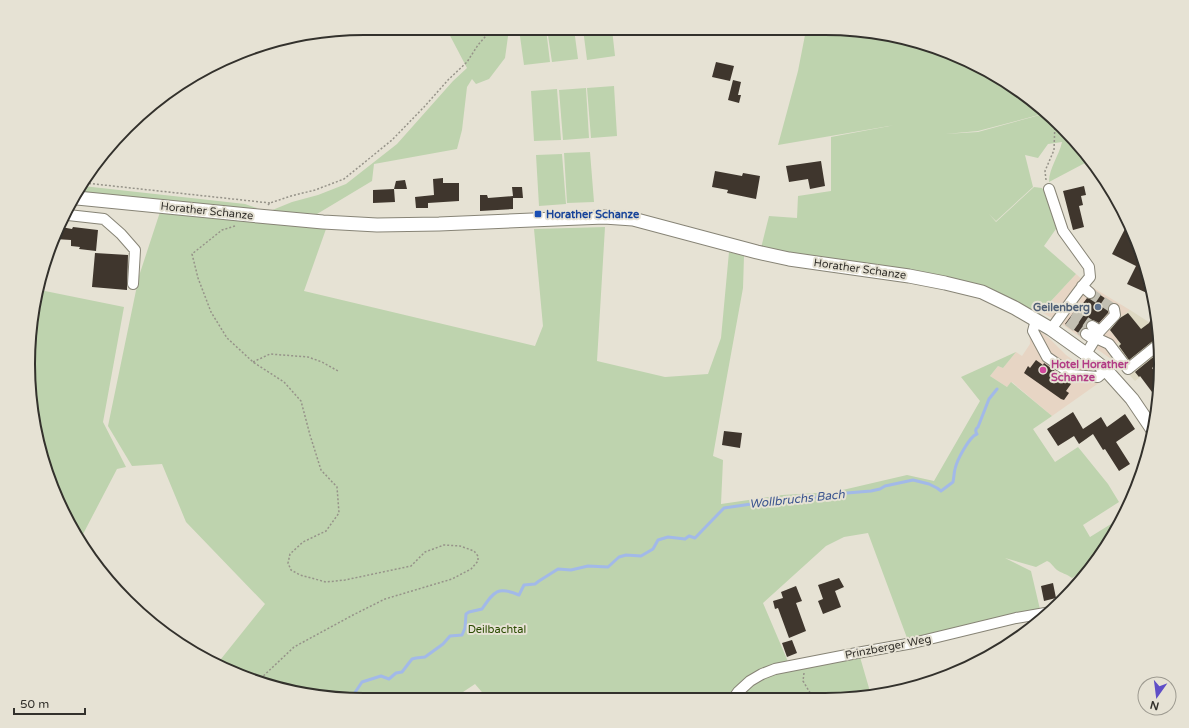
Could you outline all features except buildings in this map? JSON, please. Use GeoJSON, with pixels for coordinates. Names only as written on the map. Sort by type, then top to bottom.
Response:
{"type":"FeatureCollection","features":[{"type":"Feature","properties":{"kind":"main road","name":"Horather Schanze"},"geometry":{"type":"LineString","coordinates":[[79,198],[323,222],[377,225],[604,217],[633,219],[789,259],[945,282],[982,292],[1015,308],[1036,320],[1086,354],[1106,370],[1132,399],[1149,424]]}},
{"type":"Feature","properties":{"kind":"lane"},"geometry":{"type":"LineString","coordinates":[[1049,189],[1064,231],[1089,267],[1090,277],[1082,286],[1067,315],[1051,330]]}},
{"type":"Feature","properties":{"kind":"lane"},"geometry":{"type":"LineString","coordinates":[[70,215],[104,219],[121,234],[135,250],[133,284]]}},
{"type":"Feature","properties":{"kind":"lane"},"geometry":{"type":"LineString","coordinates":[[1082,286],[1090,293]]}},
{"type":"Feature","properties":{"kind":"lane"},"geometry":{"type":"LineString","coordinates":[[1086,354],[1094,334],[1115,315],[1114,309]]}},
{"type":"Feature","properties":{"kind":"lane"},"geometry":{"type":"LineString","coordinates":[[1036,320],[1033,331],[1047,357],[1073,375],[1098,377],[1106,370]]}},
{"type":"Feature","properties":{"kind":"lane"},"geometry":{"type":"LineString","coordinates":[[1094,334],[1109,344],[1128,369],[1153,349]]}},
{"type":"Feature","properties":{"kind":"lane","name":"Prinzberger Weg"},"geometry":{"type":"LineString","coordinates":[[737,693],[750,681],[775,669],[913,643],[1016,618],[1038,614]]}},
{"type":"Feature","properties":{"kind":"path"},"geometry":{"type":"LineString","coordinates":[[258,216],[270,204],[344,179],[392,140],[419,113],[448,80],[467,62],[487,35]]}},
{"type":"Feature","properties":{"kind":"path"},"geometry":{"type":"LineString","coordinates":[[1049,189],[1046,182],[1045,171],[1054,150],[1055,128]]}},
{"type":"Feature","properties":{"kind":"path"},"geometry":{"type":"LineString","coordinates":[[89,183],[270,204]]}},
{"type":"Feature","properties":{"kind":"path"},"geometry":{"type":"LineString","coordinates":[[241,224],[222,230],[192,254],[198,278],[211,312],[227,338],[284,382],[301,401],[321,470],[337,487],[338,513],[326,531],[303,542],[290,554],[288,563],[291,570],[300,575],[326,582],[345,580],[411,566],[425,552],[444,545],[460,546],[474,551],[478,556],[478,561],[471,569],[452,579],[385,599],[294,647],[262,677]]}},
{"type":"Feature","properties":{"kind":"path"},"geometry":{"type":"LineString","coordinates":[[255,361],[270,354],[308,357],[322,362],[338,371]]}},
{"type":"Feature","properties":{"kind":"path"},"geometry":{"type":"LineString","coordinates":[[806,663],[803,682],[810,693]]}},
{"type":"Feature","properties":{"kind":"shaded area"},"geometry":{"type":"Polygon","coordinates":[[[1076,274],[1087,284],[1130,310],[1108,327],[1119,342],[1108,351],[1111,359],[1056,320],[1041,312],[1076,274]]]}},
{"type":"Feature","properties":{"kind":"shaded area"},"geometry":{"type":"Polygon","coordinates":[[[1130,310],[1151,324],[1154,366],[1135,381],[1119,364],[1111,359],[1108,351],[1119,342],[1107,327],[1130,310]]]}},
{"type":"Feature","properties":{"kind":"shaded area","name":"Hotel Horather Schanze"},"geometry":{"type":"Polygon","coordinates":[[[1029,323],[1049,338],[1066,355],[1080,365],[1095,372],[1103,380],[1052,416],[1012,382],[1007,387],[990,376],[998,366],[1003,368],[1016,352],[1022,356],[1030,344],[1029,323]]]}},
{"type":"Feature","properties":{"kind":"green space"},"geometry":{"type":"Polygon","coordinates":[[[450,35],[508,35],[505,58],[489,79],[476,84],[472,79],[467,87],[462,130],[457,149],[374,164],[372,181],[317,214],[270,211],[346,184],[397,144],[453,81],[467,68],[450,35]]]}},
{"type":"Feature","properties":{"kind":"green space"},"geometry":{"type":"Polygon","coordinates":[[[520,35],[547,35],[550,62],[524,65],[520,35]]]}},
{"type":"Feature","properties":{"kind":"green space"},"geometry":{"type":"Polygon","coordinates":[[[548,35],[575,35],[578,59],[552,62],[548,35]]]}},
{"type":"Feature","properties":{"kind":"green space"},"geometry":{"type":"Polygon","coordinates":[[[584,35],[613,35],[615,56],[587,60],[584,35]]]}},
{"type":"Feature","properties":{"kind":"green space"},"geometry":{"type":"Polygon","coordinates":[[[805,35],[847,36],[889,41],[931,52],[971,69],[1008,90],[1039,115],[978,131],[945,134],[978,132],[1040,115],[1058,131],[1085,163],[1049,182],[1049,177],[1062,142],[1048,144],[1038,158],[1025,155],[1033,187],[996,221],[989,214],[996,222],[1034,187],[1042,188],[1047,195],[1058,226],[1044,246],[1076,274],[1039,314],[1017,304],[761,248],[769,216],[797,218],[798,196],[831,191],[831,137],[895,125],[778,145],[798,71],[805,35]]]}},
{"type":"Feature","properties":{"kind":"green space"},"geometry":{"type":"Polygon","coordinates":[[[614,86],[617,136],[591,138],[587,88],[614,86]]]}},
{"type":"Feature","properties":{"kind":"green space"},"geometry":{"type":"Polygon","coordinates":[[[586,88],[589,138],[563,140],[559,90],[586,88]]]}},
{"type":"Feature","properties":{"kind":"green space"},"geometry":{"type":"Polygon","coordinates":[[[557,89],[561,140],[534,141],[531,91],[557,89]]]}},
{"type":"Feature","properties":{"kind":"green space"},"geometry":{"type":"Polygon","coordinates":[[[590,152],[594,202],[567,203],[564,153],[590,152]]]}},
{"type":"Feature","properties":{"kind":"green space"},"geometry":{"type":"Polygon","coordinates":[[[562,154],[566,204],[539,206],[536,155],[562,154]]]}},
{"type":"Feature","properties":{"kind":"green space"},"geometry":{"type":"Polygon","coordinates":[[[87,186],[245,204],[257,208],[255,210],[82,193],[87,186]]]}},
{"type":"Feature","properties":{"kind":"green space","name":"Deilbachtal"},"geometry":{"type":"Polygon","coordinates":[[[160,212],[326,229],[304,291],[535,346],[543,326],[534,229],[605,227],[597,361],[665,377],[708,374],[721,338],[729,252],[744,256],[743,288],[713,456],[723,460],[721,504],[782,495],[834,492],[907,475],[934,481],[980,401],[961,377],[1016,352],[1003,368],[998,366],[990,376],[1007,387],[1011,382],[1052,416],[1033,429],[1055,462],[1078,447],[1108,484],[1119,502],[1083,525],[1090,537],[1113,523],[1099,547],[1077,575],[1072,578],[1057,570],[1047,561],[1036,567],[1005,558],[1031,571],[1041,612],[1031,620],[910,646],[868,533],[844,537],[826,546],[763,603],[789,664],[775,668],[739,693],[483,693],[475,684],[462,693],[364,693],[300,687],[258,676],[220,660],[265,604],[186,522],[162,464],[132,466],[108,426],[139,276],[160,212]]]}},
{"type":"Feature","properties":{"kind":"green space"},"geometry":{"type":"Polygon","coordinates":[[[43,291],[124,307],[103,422],[126,467],[117,469],[83,535],[69,510],[52,470],[41,428],[35,364],[38,321],[43,291]]]}},
{"type":"Feature","properties":{"kind":"green space"},"geometry":{"type":"Polygon","coordinates":[[[860,657],[869,690],[825,693],[743,693],[751,684],[776,672],[860,657]]]}},
{"type":"Feature","properties":{"kind":"waterway","name":"Wollbruchs Bach"},"geometry":{"type":"LineString","coordinates":[[355,693],[362,682],[381,676],[389,679],[396,673],[402,672],[412,659],[425,657],[443,644],[450,636],[462,635],[465,628],[466,614],[482,609],[493,594],[506,591],[519,595],[524,585],[535,584],[558,569],[571,570],[588,566],[608,567],[619,557],[626,555],[641,556],[653,549],[658,540],[668,537],[685,539],[689,536],[695,538],[724,508],[758,503],[773,499],[824,497],[871,491],[885,486],[913,480],[929,484],[941,491],[953,482],[958,460],[970,439],[977,434],[976,429],[989,399],[997,389]]}},
{"type":"Feature","properties":{"kind":"tunnel"},"geometry":{"type":"LineString","coordinates":[[1090,293],[1114,309]]}},
{"type":"Feature","properties":{"kind":"tunnel"},"geometry":{"type":"LineString","coordinates":[[1073,313],[1092,326]]}},
{"type":"Feature","properties":{"kind":"tunnel"},"geometry":{"type":"LineString","coordinates":[[1068,321],[1086,334]]}},
{"type":"Feature","properties":{"kind":"place","name":"Horather Schanze"},"geometry":{"type":"Point","coordinates":[538,214]}},
{"type":"Feature","properties":{"kind":"place","name":"Geilenberg"},"geometry":{"type":"Point","coordinates":[1098,307]}},
{"type":"Feature","properties":{"kind":"place","name":"Hotel Horather Schanze"},"geometry":{"type":"Point","coordinates":[1043,370]}}]}
